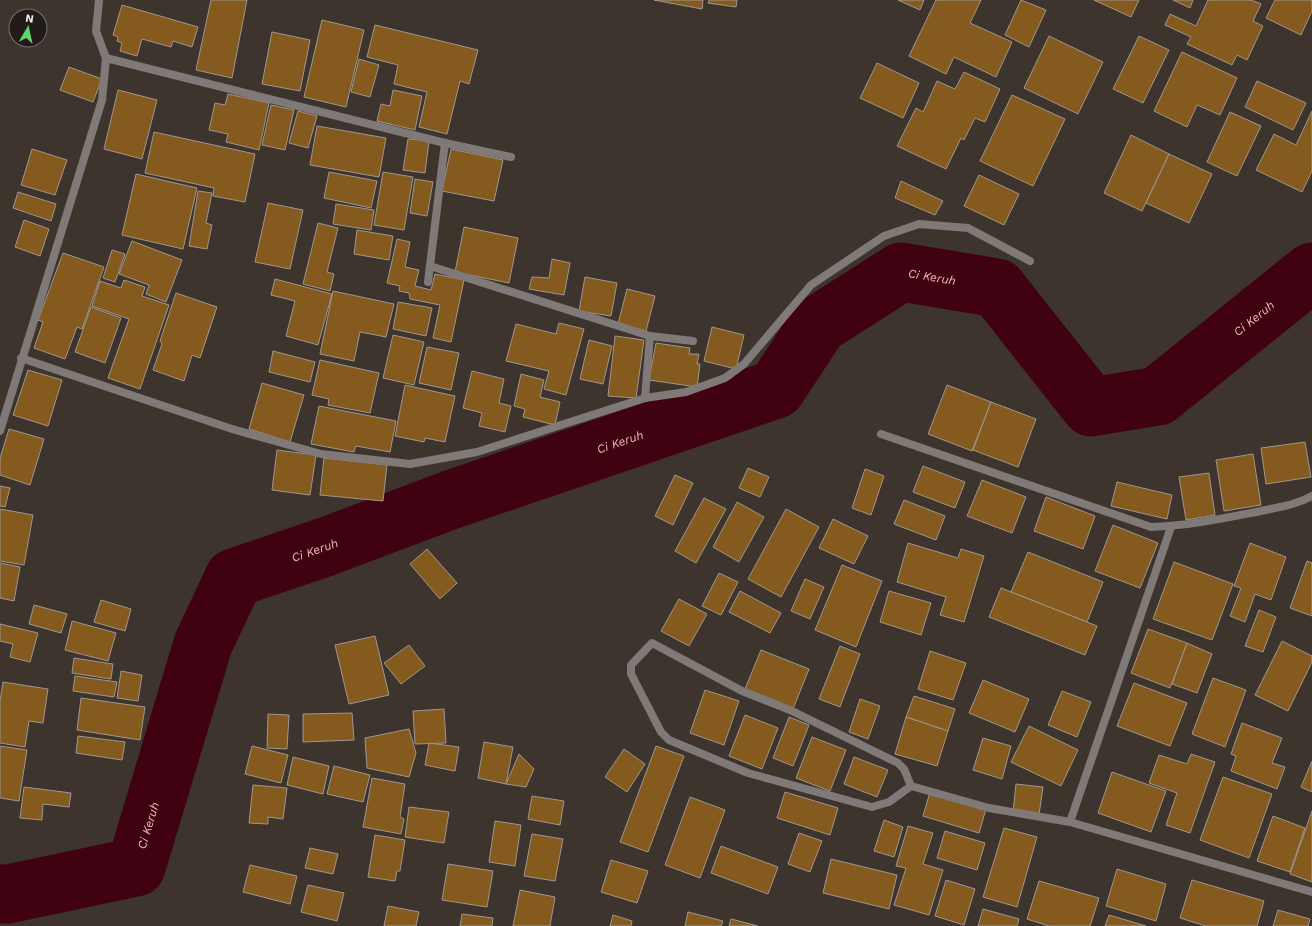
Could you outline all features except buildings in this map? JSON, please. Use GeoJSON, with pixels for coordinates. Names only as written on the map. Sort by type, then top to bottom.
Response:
{"type":"FeatureCollection","features":[{"type":"Feature","properties":{"kind":"street"},"geometry":{"type":"LineString","coordinates":[[0,431],[21,358],[57,249],[102,100],[106,58],[96,31],[99,0]]}},
{"type":"Feature","properties":{"kind":"street"},"geometry":{"type":"LineString","coordinates":[[106,58],[445,143],[511,157]]}},
{"type":"Feature","properties":{"kind":"street"},"geometry":{"type":"LineString","coordinates":[[428,282],[445,143]]}},
{"type":"Feature","properties":{"kind":"street"},"geometry":{"type":"LineString","coordinates":[[21,358],[232,429],[314,452],[410,464],[477,452],[644,398],[686,392],[725,378],[744,364],[811,285],[884,236],[919,224],[968,228],[1030,261]]}},
{"type":"Feature","properties":{"kind":"street"},"geometry":{"type":"LineString","coordinates":[[430,266],[650,336],[692,341]]}},
{"type":"Feature","properties":{"kind":"street"},"geometry":{"type":"LineString","coordinates":[[644,398],[650,336]]}},
{"type":"Feature","properties":{"kind":"street"},"geometry":{"type":"LineString","coordinates":[[881,434],[1151,527],[1171,527],[1301,502],[1312,496]]}},
{"type":"Feature","properties":{"kind":"street"},"geometry":{"type":"LineString","coordinates":[[1070,822],[1171,527]]}},
{"type":"Feature","properties":{"kind":"street"},"geometry":{"type":"LineString","coordinates":[[652,643],[742,691],[790,710],[898,763],[904,768],[911,786],[889,802],[872,807],[740,770],[670,740],[661,732],[631,674],[631,665],[652,643]]}},
{"type":"Feature","properties":{"kind":"street"},"geometry":{"type":"LineString","coordinates":[[911,786],[989,808],[1070,822],[1312,892]]}},
{"type":"Feature","properties":{"kind":"waterway","name":"Ci Keruh"},"geometry":{"type":"LineString","coordinates":[[0,894],[8,894],[136,867],[203,644],[234,578],[328,546],[450,500],[776,389],[818,325],[901,272],[997,288],[1091,407],[1158,396],[1312,272]]}}]}
